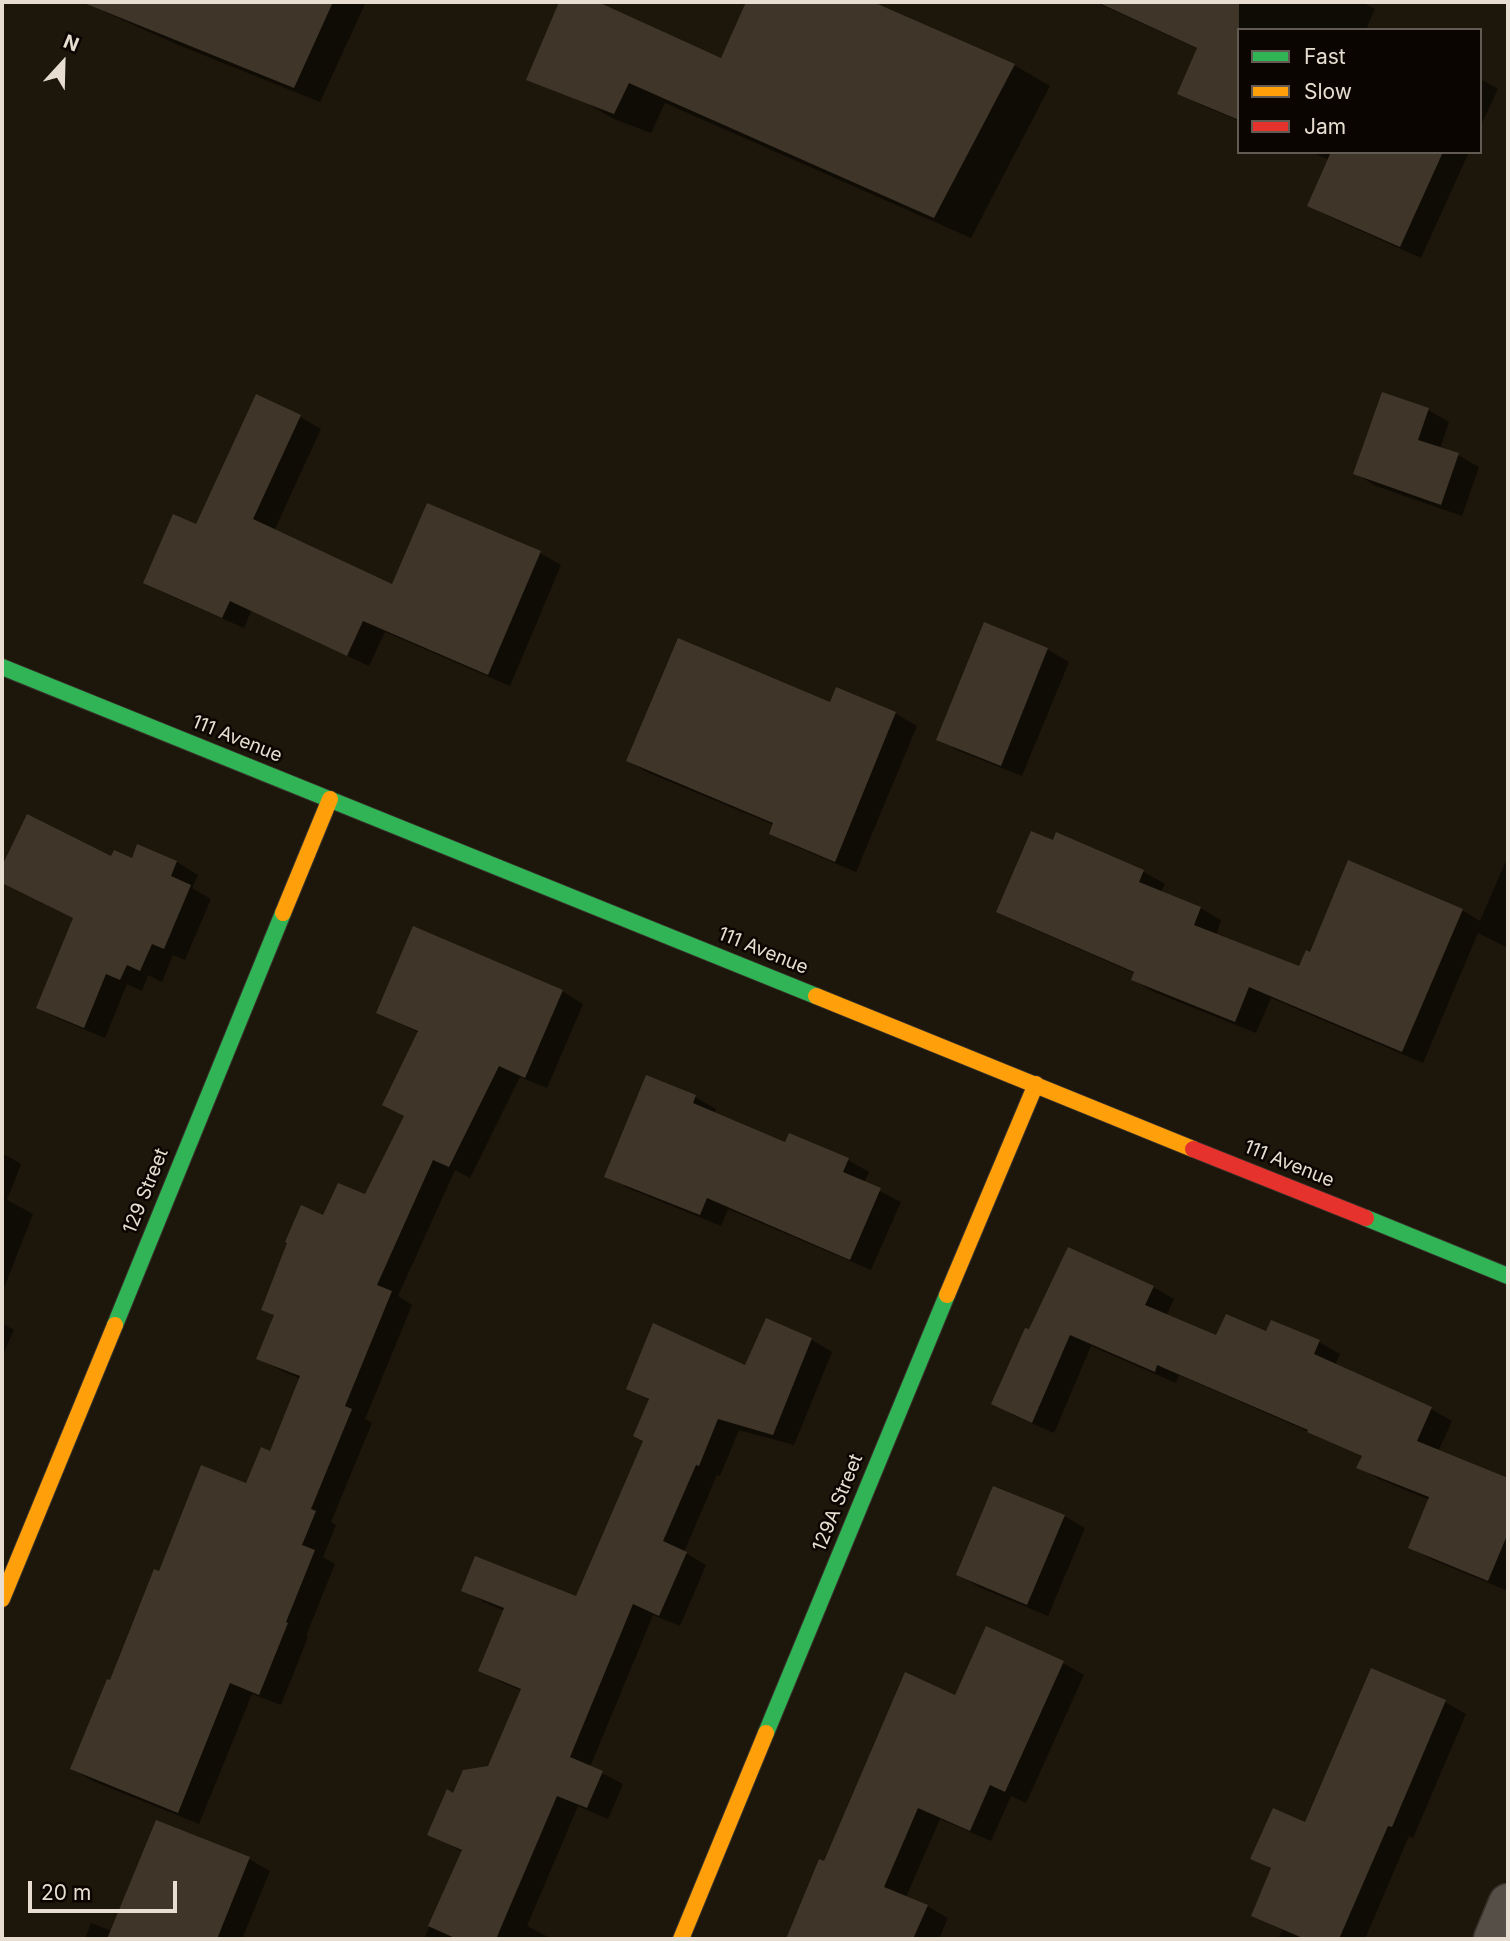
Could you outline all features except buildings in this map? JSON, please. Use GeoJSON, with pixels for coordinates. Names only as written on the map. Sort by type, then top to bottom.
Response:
{"type":"FeatureCollection","features":[{"type":"Feature","properties":{"kind":"street","name":"111 Avenue"},"geometry":{"type":"LineString","coordinates":[[2,667],[1508,1276]]}},
{"type":"Feature","properties":{"kind":"street","name":"129 Street"},"geometry":{"type":"LineString","coordinates":[[2,1599],[330,799]]}},
{"type":"Feature","properties":{"kind":"street","name":"129A Street"},"geometry":{"type":"LineString","coordinates":[[681,1939],[1036,1084]]}},
{"type":"Feature","properties":{"kind":"street"},"geometry":{"type":"LineString","coordinates":[[1493,1939],[1508,1903]]}},
{"type":"Feature","properties":{"kind":"traffic: fast"},"geometry":{"type":"LineString","coordinates":[[2,667],[816,996]]}},
{"type":"Feature","properties":{"kind":"traffic: fast"},"geometry":{"type":"LineString","coordinates":[[115,1325],[283,913]]}},
{"type":"Feature","properties":{"kind":"traffic: fast"},"geometry":{"type":"LineString","coordinates":[[1366,1218],[1508,1276]]}},
{"type":"Feature","properties":{"kind":"traffic: fast"},"geometry":{"type":"LineString","coordinates":[[766,1733],[947,1295]]}},
{"type":"Feature","properties":{"kind":"traffic: slow"},"geometry":{"type":"LineString","coordinates":[[283,913],[330,799]]}},
{"type":"Feature","properties":{"kind":"traffic: slow"},"geometry":{"type":"LineString","coordinates":[[816,996],[1193,1149]]}},
{"type":"Feature","properties":{"kind":"traffic: slow"},"geometry":{"type":"LineString","coordinates":[[947,1295],[1036,1084]]}},
{"type":"Feature","properties":{"kind":"traffic: slow"},"geometry":{"type":"LineString","coordinates":[[2,1599],[115,1325]]}},
{"type":"Feature","properties":{"kind":"traffic: slow"},"geometry":{"type":"LineString","coordinates":[[681,1939],[766,1733]]}},
{"type":"Feature","properties":{"kind":"traffic: jam"},"geometry":{"type":"LineString","coordinates":[[1193,1149],[1366,1218]]}}]}
